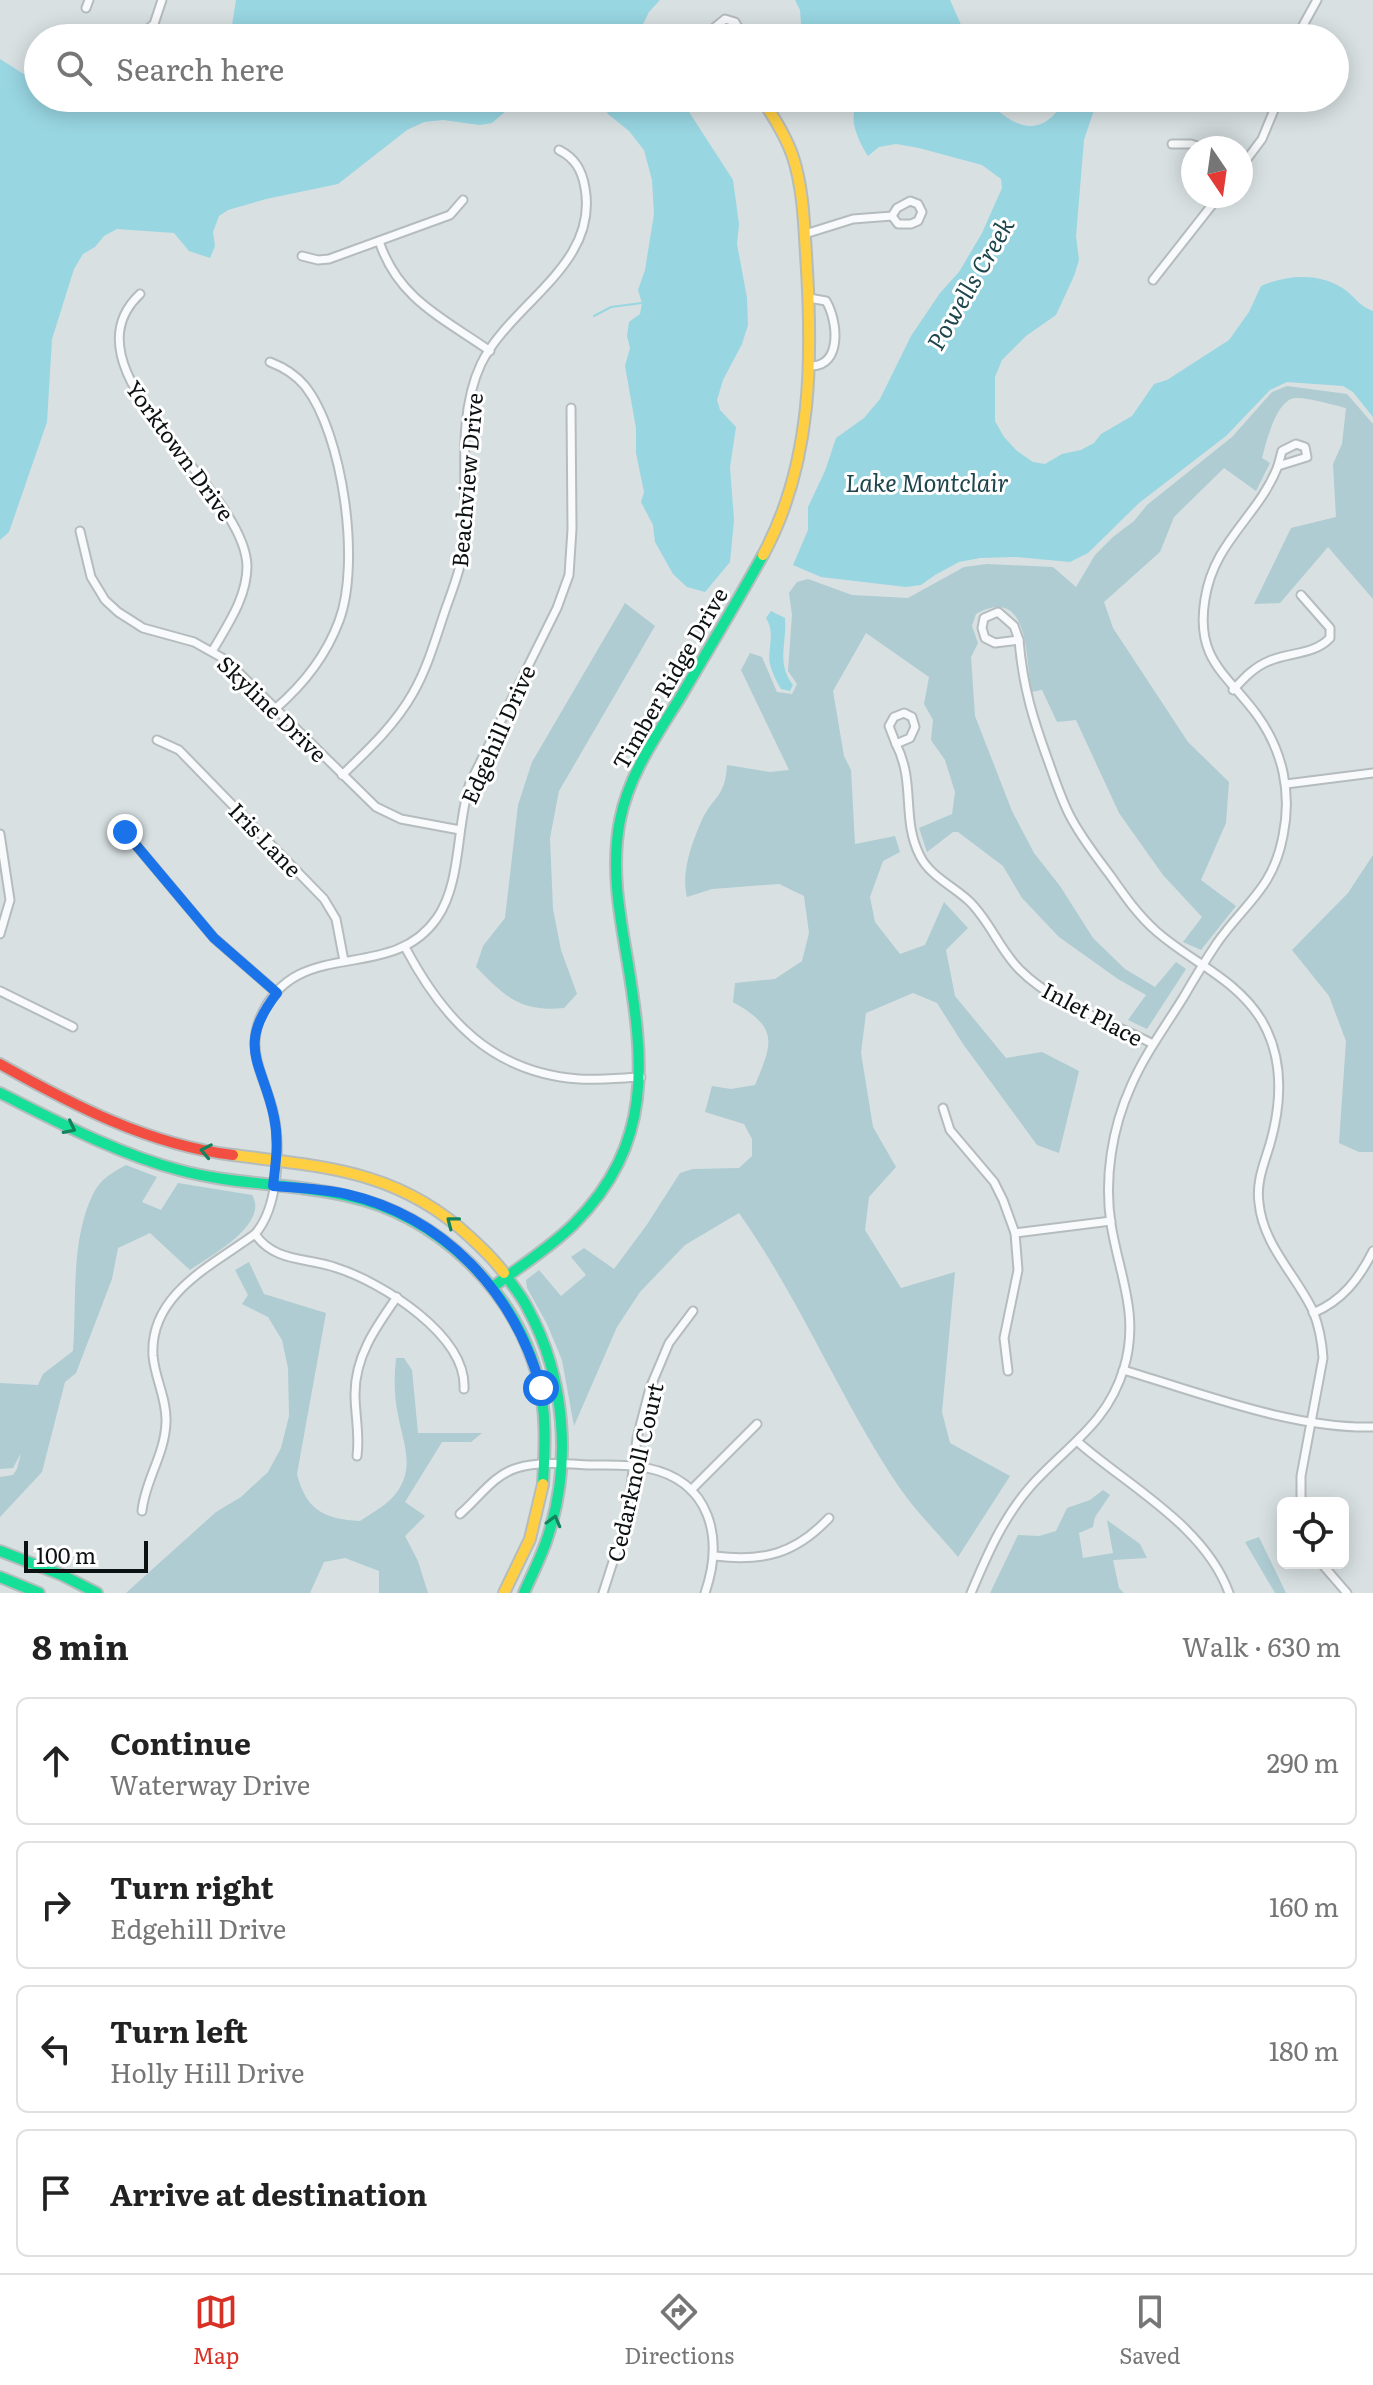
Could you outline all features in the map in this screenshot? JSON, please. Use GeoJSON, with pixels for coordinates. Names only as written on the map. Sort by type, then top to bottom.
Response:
{"type":"FeatureCollection","features":[{"type":"Feature","properties":{"kind":"main road","name":"Timber Ridge Drive"},"geometry":{"type":"LineString","coordinates":[[493,1287],[563,1233],[595,1200],[619,1161],[631,1132],[641,1077],[638,1028],[616,884],[616,842],[620,819],[638,768],[753,573],[777,526],[796,464],[812,366],[802,187],[793,152],[771,112]]}},
{"type":"Feature","properties":{"kind":"main road"},"geometry":{"type":"LineString","coordinates":[[0,1064],[141,1133],[197,1149],[350,1171],[412,1195],[464,1231],[506,1277],[533,1319],[550,1360],[562,1414],[563,1464],[552,1529],[524,1593]]}},
{"type":"Feature","properties":{"kind":"main road"},"geometry":{"type":"LineString","coordinates":[[0,1093],[88,1138],[153,1164],[212,1178],[346,1194],[404,1215],[452,1246],[493,1287],[516,1322],[535,1367],[545,1410],[547,1465],[544,1488],[533,1535],[504,1593]]}},
{"type":"Feature","properties":{"kind":"main road"},"geometry":{"type":"LineString","coordinates":[[0,1551],[52,1570],[97,1593]]}},
{"type":"Feature","properties":{"kind":"main road"},"geometry":{"type":"LineString","coordinates":[[0,1577],[39,1593]]}},
{"type":"Feature","properties":{"kind":"street"},"geometry":{"type":"LineString","coordinates":[[154,24],[162,0]]}},
{"type":"Feature","properties":{"kind":"street"},"geometry":{"type":"LineString","coordinates":[[1304,24],[1317,0]]}},
{"type":"Feature","properties":{"kind":"street"},"geometry":{"type":"LineString","coordinates":[[719,24],[725,19],[736,24]]}},
{"type":"Feature","properties":{"kind":"street"},"geometry":{"type":"LineString","coordinates":[[1253,151],[1262,139],[1273,112]]}},
{"type":"Feature","properties":{"kind":"street"},"geometry":{"type":"LineString","coordinates":[[1172,144],[1181,144]]}},
{"type":"Feature","properties":{"kind":"street","name":"Beachview Drive"},"geometry":{"type":"LineString","coordinates":[[342,775],[389,728],[414,692],[457,579],[465,534],[469,405],[480,367],[568,259],[581,237],[587,209],[585,183],[577,164],[559,150]]}},
{"type":"Feature","properties":{"kind":"street"},"geometry":{"type":"LineString","coordinates":[[302,256],[329,259],[450,215],[463,200]]}},
{"type":"Feature","properties":{"kind":"street"},"geometry":{"type":"LineString","coordinates":[[1153,280],[1210,208]]}},
{"type":"Feature","properties":{"kind":"street"},"geometry":{"type":"LineString","coordinates":[[805,234],[853,219],[892,216]]}},
{"type":"Feature","properties":{"kind":"street"},"geometry":{"type":"LineString","coordinates":[[379,241],[387,265],[406,291],[490,351]]}},
{"type":"Feature","properties":{"kind":"street","name":"Yorktown Drive"},"geometry":{"type":"LineString","coordinates":[[140,294],[122,325],[121,350],[127,374],[141,399],[235,524],[246,554],[243,593],[213,650]]}},
{"type":"Feature","properties":{"kind":"street"},"geometry":{"type":"LineString","coordinates":[[809,298],[826,301],[834,328],[832,357],[825,364],[812,366]]}},
{"type":"Feature","properties":{"kind":"street"},"geometry":{"type":"LineString","coordinates":[[270,362],[299,379],[325,421],[346,516],[349,559],[344,605],[329,643],[306,679],[275,709]]}},
{"type":"Feature","properties":{"kind":"street","name":"Edgehill Drive"},"geometry":{"type":"LineString","coordinates":[[255,1234],[267,1217],[276,1160],[273,1111],[255,1052],[261,1015],[277,993],[304,972],[319,965],[376,958],[405,947],[427,930],[446,901],[470,783],[557,608],[569,575],[572,544],[571,408]]}},
{"type":"Feature","properties":{"kind":"street"},"geometry":{"type":"LineString","coordinates":[[971,1593],[990,1549],[1013,1508],[1101,1414],[1123,1370],[1130,1339],[1129,1304],[1111,1221],[1109,1175],[1116,1130],[1132,1085],[1153,1044],[1202,965],[1270,875],[1286,822],[1286,784],[1278,753],[1246,702],[1211,660],[1206,648],[1203,621],[1208,582],[1221,550],[1266,493],[1278,466]]}},
{"type":"Feature","properties":{"kind":"street","name":"Skyline Drive"},"geometry":{"type":"LineString","coordinates":[[80,531],[91,577],[105,600],[118,612],[154,633],[194,642],[213,650],[235,668],[367,800],[388,814],[412,822],[460,830]]}},
{"type":"Feature","properties":{"kind":"street"},"geometry":{"type":"LineString","coordinates":[[1233,690],[1246,676],[1268,661],[1310,650],[1330,638],[1330,628],[1301,595]]}},
{"type":"Feature","properties":{"kind":"street"},"geometry":{"type":"LineString","coordinates":[[1019,640],[990,641],[983,633],[984,618],[993,613],[1003,614],[1014,626],[1019,640],[1029,710],[1070,817],[1139,915],[1176,947],[1243,995],[1262,1022],[1275,1050],[1279,1078],[1278,1104],[1258,1186],[1260,1213],[1278,1255],[1313,1313],[1323,1358],[1301,1476],[1301,1497]]}},
{"type":"Feature","properties":{"kind":"street"},"geometry":{"type":"LineString","coordinates":[[904,713],[912,717],[915,727],[910,738],[896,744],[889,726],[894,717],[904,713]]}},
{"type":"Feature","properties":{"kind":"street","name":"Iris Lane"},"geometry":{"type":"LineString","coordinates":[[157,740],[179,750],[196,766],[324,899],[340,932],[344,961]]}},
{"type":"Feature","properties":{"kind":"street","name":"Inlet Place"},"geometry":{"type":"LineString","coordinates":[[896,744],[907,774],[910,827],[926,865],[971,903],[1012,961],[1032,980],[1056,997],[1153,1044]]}},
{"type":"Feature","properties":{"kind":"street"},"geometry":{"type":"LineString","coordinates":[[1286,784],[1373,773]]}},
{"type":"Feature","properties":{"kind":"street"},"geometry":{"type":"LineString","coordinates":[[125,832],[214,938],[277,993]]}},
{"type":"Feature","properties":{"kind":"street"},"geometry":{"type":"LineString","coordinates":[[0,834],[10,900],[0,934]]}},
{"type":"Feature","properties":{"kind":"street"},"geometry":{"type":"LineString","coordinates":[[405,947],[424,984],[452,1019],[499,1055],[527,1068],[558,1076],[590,1079],[641,1077]]}},
{"type":"Feature","properties":{"kind":"street"},"geometry":{"type":"LineString","coordinates":[[0,991],[73,1027]]}},
{"type":"Feature","properties":{"kind":"street"},"geometry":{"type":"LineString","coordinates":[[943,1108],[950,1130],[994,1182],[1015,1233],[1018,1270],[1004,1338],[1008,1371]]}},
{"type":"Feature","properties":{"kind":"street"},"geometry":{"type":"LineString","coordinates":[[1015,1233],[1111,1221]]}},
{"type":"Feature","properties":{"kind":"street"},"geometry":{"type":"LineString","coordinates":[[142,1511],[143,1497],[160,1459],[166,1424],[164,1397],[153,1358],[154,1336],[161,1313],[185,1285],[255,1234],[276,1254],[339,1268],[397,1297],[445,1342],[462,1370],[464,1389]]}},
{"type":"Feature","properties":{"kind":"street"},"geometry":{"type":"LineString","coordinates":[[1313,1313],[1333,1303],[1351,1287],[1373,1251]]}},
{"type":"Feature","properties":{"kind":"street"},"geometry":{"type":"LineString","coordinates":[[357,1456],[360,1440],[355,1393],[360,1362],[372,1333],[397,1297]]}},
{"type":"Feature","properties":{"kind":"street","name":"Cedarknoll Court"},"geometry":{"type":"LineString","coordinates":[[603,1593],[622,1541],[637,1438],[650,1388],[669,1343],[693,1311]]}},
{"type":"Feature","properties":{"kind":"street"},"geometry":{"type":"LineString","coordinates":[[1123,1370],[1313,1424],[1373,1427]]}},
{"type":"Feature","properties":{"kind":"street"},"geometry":{"type":"LineString","coordinates":[[691,1490],[757,1424]]}},
{"type":"Feature","properties":{"kind":"street"},"geometry":{"type":"LineString","coordinates":[[1078,1442],[1175,1519],[1214,1565],[1229,1593]]}},
{"type":"Feature","properties":{"kind":"street"},"geometry":{"type":"LineString","coordinates":[[460,1514],[498,1477],[527,1466],[634,1466],[673,1476],[691,1490],[711,1523],[715,1556],[705,1593]]}},
{"type":"Feature","properties":{"kind":"street"},"geometry":{"type":"LineString","coordinates":[[715,1556],[749,1558],[779,1553],[805,1541],[829,1518]]}},
{"type":"Feature","properties":{"kind":"street"},"geometry":{"type":"LineString","coordinates":[[1326,1569],[1347,1593]]}},
{"type":"Feature","properties":{"kind":"shaded area"},"geometry":{"type":"Polygon","coordinates":[[[1287,386],[1347,394],[1373,424],[1373,599],[1328,547],[1280,603],[1254,604],[1291,528],[1336,517],[1333,464],[1342,444],[1346,408],[1295,398],[1282,406],[1273,423],[1262,458],[1270,463],[1256,491],[1224,468],[1174,517],[1160,552],[1104,602],[1113,628],[1188,742],[1229,782],[1226,823],[1201,880],[1236,906],[1201,950],[1183,942],[1202,917],[1163,875],[1119,813],[1076,720],[1057,722],[1042,690],[1031,692],[1026,645],[1016,617],[1007,609],[994,607],[976,614],[972,626],[978,643],[971,657],[975,716],[1012,811],[1034,853],[1060,886],[1093,938],[1125,969],[1155,987],[1176,962],[1186,969],[1147,1029],[1128,1020],[1146,995],[1059,937],[1022,898],[1003,866],[958,832],[953,832],[927,852],[919,828],[952,814],[955,792],[945,760],[931,740],[933,720],[924,704],[929,677],[866,633],[833,691],[844,756],[851,770],[855,844],[895,836],[900,852],[883,861],[870,897],[875,922],[900,954],[925,945],[944,902],[968,928],[946,950],[955,996],[1006,1058],[1042,1052],[1079,1071],[1059,1153],[1037,1145],[937,1003],[913,993],[866,1013],[861,1053],[873,1127],[896,1167],[869,1197],[865,1230],[901,1288],[955,1272],[942,1412],[950,1443],[1010,1476],[958,1557],[899,1487],[781,1280],[739,1213],[685,1245],[640,1292],[617,1327],[574,1426],[562,1360],[526,1280],[539,1270],[561,1296],[586,1275],[571,1257],[584,1248],[614,1269],[680,1173],[693,1169],[739,1168],[752,1156],[752,1139],[744,1124],[705,1112],[712,1086],[731,1089],[755,1085],[766,1058],[768,1037],[758,1020],[733,1002],[735,983],[775,979],[802,961],[809,933],[804,896],[779,884],[712,889],[687,897],[685,878],[694,840],[705,813],[721,791],[727,765],[770,772],[789,770],[741,670],[750,653],[762,657],[777,692],[792,694],[797,684],[788,671],[792,615],[789,593],[797,582],[808,579],[852,595],[908,598],[964,567],[987,564],[1053,567],[1076,587],[1095,555],[1113,537],[1134,521],[1147,505],[1232,437],[1272,392],[1287,386]]]}},
{"type":"Feature","properties":{"kind":"shaded area"},"geometry":{"type":"Polygon","coordinates":[[[625,603],[655,626],[559,791],[550,838],[553,909],[561,950],[577,994],[564,1008],[535,1008],[505,994],[476,967],[483,946],[505,918],[518,805],[532,762],[625,603]]]}},
{"type":"Feature","properties":{"kind":"shaded area"},"geometry":{"type":"Polygon","coordinates":[[[1373,855],[1373,1152],[1359,1152],[1339,1143],[1346,1041],[1329,996],[1292,950],[1348,893],[1373,855]]]}},
{"type":"Feature","properties":{"kind":"shaded area"},"geometry":{"type":"Polygon","coordinates":[[[126,1165],[157,1177],[142,1202],[161,1210],[178,1183],[252,1195],[255,1206],[253,1217],[235,1238],[190,1270],[150,1233],[118,1248],[112,1279],[76,1373],[65,1382],[42,1472],[0,1517],[0,1477],[13,1475],[21,1453],[13,1468],[0,1469],[0,1383],[38,1385],[43,1374],[73,1351],[76,1270],[86,1210],[100,1183],[126,1165]]]}},
{"type":"Feature","properties":{"kind":"shaded area"},"geometry":{"type":"Polygon","coordinates":[[[249,1262],[264,1294],[326,1313],[297,1474],[306,1496],[318,1510],[336,1518],[360,1521],[387,1502],[399,1489],[404,1479],[406,1458],[396,1401],[396,1358],[404,1358],[412,1370],[418,1433],[482,1433],[471,1442],[442,1442],[405,1502],[425,1516],[405,1536],[418,1561],[428,1593],[379,1593],[379,1571],[345,1558],[324,1562],[310,1593],[126,1593],[216,1512],[241,1497],[268,1472],[281,1448],[289,1416],[288,1368],[282,1340],[268,1317],[242,1304],[248,1295],[235,1270],[249,1262]]]}},
{"type":"Feature","properties":{"kind":"shaded area"},"geometry":{"type":"Polygon","coordinates":[[[1103,1490],[1110,1495],[1095,1517],[1093,1527],[1079,1533],[1083,1558],[1113,1553],[1107,1520],[1140,1544],[1147,1558],[1113,1560],[1119,1588],[1124,1593],[990,1593],[1018,1535],[1039,1536],[1056,1531],[1067,1508],[1090,1500],[1103,1490]]]}},
{"type":"Feature","properties":{"kind":"shaded area"},"geometry":{"type":"Polygon","coordinates":[[[1259,1537],[1286,1593],[1275,1593],[1245,1542],[1259,1537]]]}},
{"type":"Feature","properties":{"kind":"water"},"geometry":{"type":"Polygon","coordinates":[[[236,0],[660,0],[643,24],[232,24],[236,0]]]}},
{"type":"Feature","properties":{"kind":"water"},"geometry":{"type":"Polygon","coordinates":[[[795,0],[950,0],[961,24],[801,24],[800,10],[795,0]]]}},
{"type":"Feature","properties":{"kind":"water"},"geometry":{"type":"Polygon","coordinates":[[[0,59],[24,74],[24,112],[505,112],[492,123],[480,125],[443,120],[424,122],[407,130],[338,184],[228,210],[219,216],[213,232],[215,246],[210,258],[189,251],[174,233],[117,229],[104,236],[95,247],[83,254],[74,269],[52,339],[47,422],[9,532],[0,540],[0,59]]]}},
{"type":"Feature","properties":{"kind":"water"},"geometry":{"type":"Polygon","coordinates":[[[689,112],[733,180],[739,224],[737,244],[747,298],[748,325],[717,400],[720,410],[736,427],[730,467],[734,520],[730,562],[705,592],[687,587],[673,574],[655,542],[653,525],[641,502],[644,492],[625,366],[630,348],[627,336],[629,322],[640,314],[642,303],[638,290],[645,270],[654,214],[652,180],[644,150],[629,131],[608,114],[689,112]]]}},
{"type":"Feature","properties":{"kind":"water","name":"Lake Montclair"},"geometry":{"type":"Polygon","coordinates":[[[854,112],[1000,112],[1027,126],[1047,121],[1057,112],[1093,112],[1084,140],[1076,236],[1079,260],[1074,276],[1056,315],[1026,336],[1002,360],[995,377],[995,421],[1004,437],[1033,462],[1045,464],[1062,454],[1094,443],[1101,434],[1132,416],[1154,384],[1167,380],[1229,340],[1249,312],[1261,286],[1294,277],[1328,281],[1373,311],[1373,417],[1353,392],[1343,386],[1287,382],[1270,390],[1226,436],[1139,503],[1088,553],[1070,562],[1015,557],[980,558],[959,562],[921,585],[906,587],[821,577],[793,565],[808,530],[808,507],[836,438],[864,418],[880,399],[911,336],[940,293],[959,272],[982,233],[1002,188],[1001,179],[982,165],[919,148],[896,144],[879,147],[868,156],[861,145],[854,112]]]}},
{"type":"Feature","properties":{"kind":"water"},"geometry":{"type":"Polygon","coordinates":[[[771,611],[785,618],[784,661],[793,685],[790,691],[781,689],[770,664],[771,636],[766,618],[771,611]]]}},
{"type":"Feature","properties":{"kind":"waterway"},"geometry":{"type":"LineString","coordinates":[[594,316],[611,307],[642,303]]}},
{"type":"Feature","properties":{"kind":"traffic: fast"},"geometry":{"type":"LineString","coordinates":[[493,1287],[574,1224],[600,1194],[618,1163],[630,1132],[637,1100],[639,1067],[633,996],[617,889],[616,854],[620,820],[630,787],[645,755],[763,555]]}},
{"type":"Feature","properties":{"kind":"traffic: fast"},"geometry":{"type":"LineString","coordinates":[[0,1093],[88,1136],[156,1163],[221,1179],[347,1196],[410,1220],[439,1238],[490,1285],[526,1343],[537,1375],[544,1416],[543,1484]]}},
{"type":"Feature","properties":{"kind":"traffic: fast"},"geometry":{"type":"LineString","coordinates":[[504,1273],[526,1304],[540,1335],[557,1391],[561,1421],[562,1450],[556,1508],[546,1543],[524,1593]]}},
{"type":"Feature","properties":{"kind":"traffic: fast"},"geometry":{"type":"LineString","coordinates":[[0,1551],[62,1575],[97,1593]]}},
{"type":"Feature","properties":{"kind":"traffic: fast"},"geometry":{"type":"LineString","coordinates":[[0,1577],[39,1593]]}},
{"type":"Feature","properties":{"kind":"traffic: slow"},"geometry":{"type":"LineString","coordinates":[[763,555],[792,484],[806,408],[809,370],[805,230],[799,181],[787,142],[770,112]]}},
{"type":"Feature","properties":{"kind":"traffic: slow"},"geometry":{"type":"LineString","coordinates":[[233,1155],[299,1163],[359,1175],[388,1185],[443,1215],[504,1273]]}},
{"type":"Feature","properties":{"kind":"traffic: slow"},"geometry":{"type":"LineString","coordinates":[[504,1593],[530,1539],[543,1484]]}},
{"type":"Feature","properties":{"kind":"traffic: jam"},"geometry":{"type":"LineString","coordinates":[[0,1064],[55,1094],[142,1133],[202,1150],[233,1155]]}},
{"type":"Feature","properties":{"kind":"route"},"geometry":{"type":"LineString","coordinates":[[125,832],[214,938],[277,993],[261,1015],[255,1039],[256,1061],[276,1128],[273,1186],[346,1194],[366,1200],[404,1215],[443,1239],[474,1265],[504,1303],[527,1346],[541,1388]]}},
{"type":"Feature","properties":{"kind":"water label","name":"Powells Creek"},"geometry":{"type":"Point","coordinates":[969,283]}}]}
